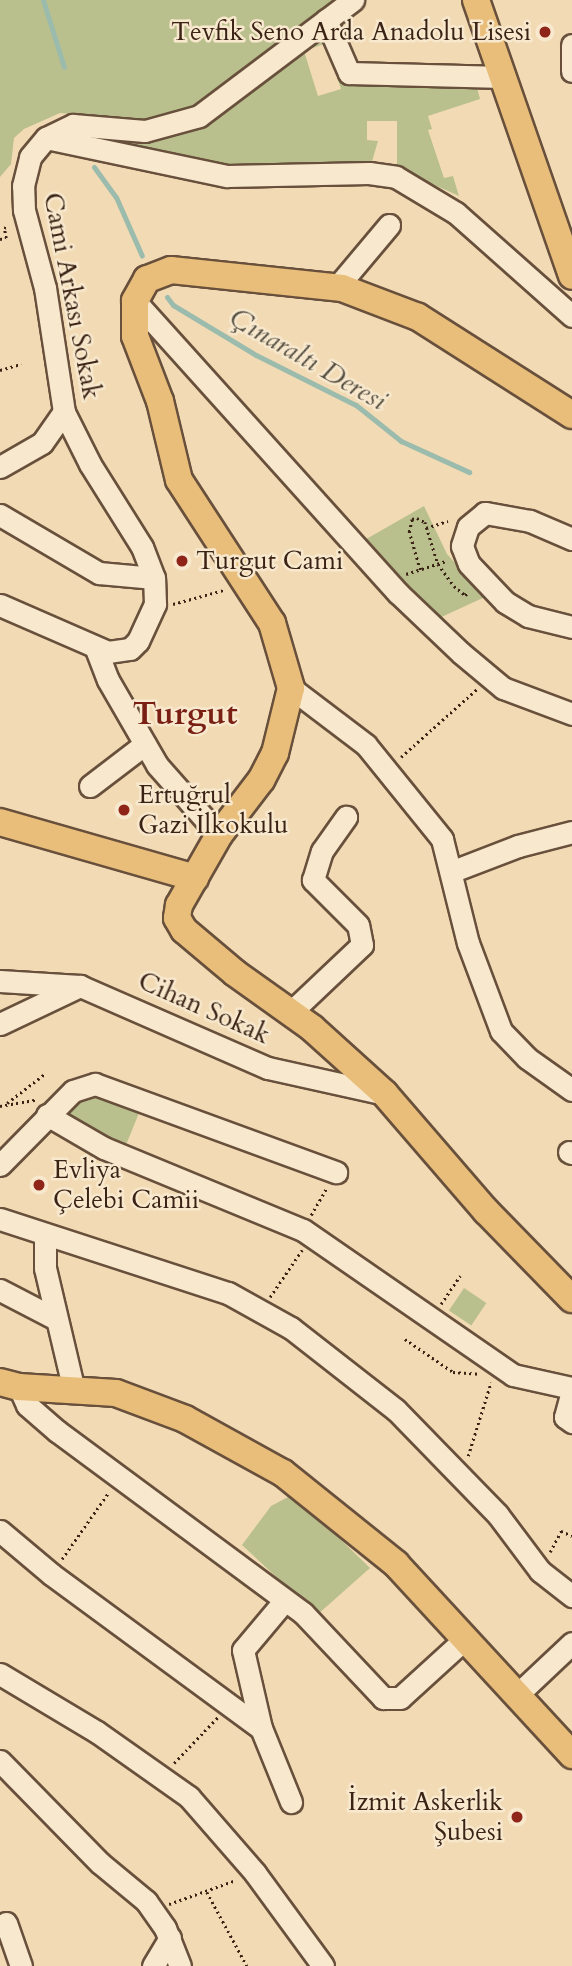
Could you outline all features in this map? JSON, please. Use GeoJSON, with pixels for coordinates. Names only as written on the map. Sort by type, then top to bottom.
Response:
{"type":"FeatureCollection","features":[{"type":"Feature","properties":{"kind":"main road"},"geometry":{"type":"LineString","coordinates":[[475,0],[572,276]]}},
{"type":"Feature","properties":{"kind":"main road"},"geometry":{"type":"LineString","coordinates":[[572,415],[418,317],[337,287],[171,270],[147,279],[135,301],[135,336],[160,401],[179,480],[248,583],[280,639],[291,688],[275,753],[261,779],[219,835],[179,905],[177,918],[184,930],[290,1013],[385,1094],[486,1211],[572,1299]]}},
{"type":"Feature","properties":{"kind":"main road"},"geometry":{"type":"LineString","coordinates":[[0,822],[195,878]]}},
{"type":"Feature","properties":{"kind":"main road"},"geometry":{"type":"LineString","coordinates":[[9,1385],[116,1393],[160,1409],[283,1473],[396,1564],[519,1693],[572,1755]]}},
{"type":"Feature","properties":{"kind":"street"},"geometry":{"type":"LineString","coordinates":[[46,138],[73,125],[145,131],[183,123],[213,106],[354,0]]}},
{"type":"Feature","properties":{"kind":"street"},"geometry":{"type":"LineString","coordinates":[[326,20],[349,73],[503,78]]}},
{"type":"Feature","properties":{"kind":"street"},"geometry":{"type":"LineString","coordinates":[[572,45],[572,71]]}},
{"type":"Feature","properties":{"kind":"street"},"geometry":{"type":"LineString","coordinates":[[46,138],[227,176],[369,173],[396,177],[456,213],[572,316]]}},
{"type":"Feature","properties":{"kind":"street","name":"Cami Arkası Sokak"},"geometry":{"type":"LineString","coordinates":[[46,138],[30,157],[23,186],[24,210],[45,288],[64,412],[90,464],[133,529],[154,578],[154,609],[145,634],[130,649],[119,652],[96,649]]}},
{"type":"Feature","properties":{"kind":"street"},"geometry":{"type":"LineString","coordinates":[[337,287],[388,225]]}},
{"type":"Feature","properties":{"kind":"street"},"geometry":{"type":"LineString","coordinates":[[135,301],[386,580],[490,678],[517,695],[572,714]]}},
{"type":"Feature","properties":{"kind":"street"},"geometry":{"type":"LineString","coordinates":[[0,467],[42,443],[64,412]]}},
{"type":"Feature","properties":{"kind":"street"},"geometry":{"type":"LineString","coordinates":[[572,540],[530,521],[485,513],[467,527],[464,556],[505,602],[528,615],[572,627]]}},
{"type":"Feature","properties":{"kind":"street"},"geometry":{"type":"LineString","coordinates":[[0,515],[99,573],[154,578]]}},
{"type":"Feature","properties":{"kind":"street"},"geometry":{"type":"LineString","coordinates":[[0,605],[96,649],[108,680],[157,765],[219,835]]}},
{"type":"Feature","properties":{"kind":"street"},"geometry":{"type":"LineString","coordinates":[[291,688],[329,714],[388,769],[442,839],[453,871],[468,943],[501,1031],[510,1044],[569,1084]]}},
{"type":"Feature","properties":{"kind":"street"},"geometry":{"type":"LineString","coordinates":[[90,786],[145,744]]}},
{"type":"Feature","properties":{"kind":"street"},"geometry":{"type":"LineString","coordinates":[[290,1013],[362,945],[358,925],[313,880],[322,851],[346,817]]}},
{"type":"Feature","properties":{"kind":"street"},"geometry":{"type":"LineString","coordinates":[[453,871],[518,846],[572,832]]}},
{"type":"Feature","properties":{"kind":"street","name":"Cihan Sokak"},"geometry":{"type":"LineString","coordinates":[[0,981],[80,986],[268,1068],[385,1094]]}},
{"type":"Feature","properties":{"kind":"street"},"geometry":{"type":"LineString","coordinates":[[0,1024],[80,986]]}},
{"type":"Feature","properties":{"kind":"street"},"geometry":{"type":"LineString","coordinates":[[0,1165],[78,1088],[106,1087],[336,1172]]}},
{"type":"Feature","properties":{"kind":"street"},"geometry":{"type":"LineString","coordinates":[[50,1113],[104,1149],[307,1233],[432,1319],[503,1376],[572,1389],[565,1417],[572,1422]]}},
{"type":"Feature","properties":{"kind":"street"},"geometry":{"type":"LineString","coordinates":[[0,1219],[221,1291],[262,1309],[396,1410],[498,1515],[540,1571],[572,1596]]}},
{"type":"Feature","properties":{"kind":"street"},"geometry":{"type":"LineString","coordinates":[[45,1235],[45,1268],[75,1391]]}},
{"type":"Feature","properties":{"kind":"street"},"geometry":{"type":"LineString","coordinates":[[0,1290],[56,1319]]}},
{"type":"Feature","properties":{"kind":"street"},"geometry":{"type":"LineString","coordinates":[[9,1385],[35,1413],[285,1600],[388,1701],[400,1698],[467,1638]]}},
{"type":"Feature","properties":{"kind":"street"},"geometry":{"type":"LineString","coordinates":[[0,1531],[51,1574],[261,1728]]}},
{"type":"Feature","properties":{"kind":"street"},"geometry":{"type":"LineString","coordinates":[[285,1600],[243,1650],[261,1728],[291,1802]]}},
{"type":"Feature","properties":{"kind":"street"},"geometry":{"type":"LineString","coordinates":[[519,1693],[572,1643]]}},
{"type":"Feature","properties":{"kind":"street"},"geometry":{"type":"LineString","coordinates":[[0,1674],[162,1775],[189,1797],[256,1873],[323,1966]]}},
{"type":"Feature","properties":{"kind":"street"},"geometry":{"type":"LineString","coordinates":[[0,1761],[153,1909],[170,1938],[180,1966]]}},
{"type":"Feature","properties":{"kind":"street"},"geometry":{"type":"LineString","coordinates":[[6,1923],[21,1966]]}},
{"type":"Feature","properties":{"kind":"street"},"geometry":{"type":"LineString","coordinates":[[153,1966],[170,1938]]}},
{"type":"Feature","properties":{"kind":"path"},"geometry":{"type":"LineString","coordinates":[[0,370],[21,364]]}},
{"type":"Feature","properties":{"kind":"path"},"geometry":{"type":"LineString","coordinates":[[420,570],[409,525],[417,518],[426,528],[438,564]]}},
{"type":"Feature","properties":{"kind":"path"},"geometry":{"type":"LineString","coordinates":[[426,528],[448,521]]}},
{"type":"Feature","properties":{"kind":"path"},"geometry":{"type":"LineString","coordinates":[[386,580],[464,556]]}},
{"type":"Feature","properties":{"kind":"path"},"geometry":{"type":"LineString","coordinates":[[154,609],[248,583]]}},
{"type":"Feature","properties":{"kind":"path"},"geometry":{"type":"LineString","coordinates":[[388,769],[490,678]]}},
{"type":"Feature","properties":{"kind":"path"},"geometry":{"type":"LineString","coordinates":[[5,1105],[46,1073]]}},
{"type":"Feature","properties":{"kind":"path"},"geometry":{"type":"LineString","coordinates":[[0,1106],[36,1100],[50,1113]]}},
{"type":"Feature","properties":{"kind":"path"},"geometry":{"type":"LineString","coordinates":[[262,1309],[307,1233],[336,1172]]}},
{"type":"Feature","properties":{"kind":"path"},"geometry":{"type":"LineString","coordinates":[[432,1319],[460,1276]]}},
{"type":"Feature","properties":{"kind":"path"},"geometry":{"type":"LineString","coordinates":[[405,1339],[453,1372],[503,1376],[461,1478]]}},
{"type":"Feature","properties":{"kind":"path"},"geometry":{"type":"LineString","coordinates":[[51,1574],[121,1475]]}},
{"type":"Feature","properties":{"kind":"path"},"geometry":{"type":"LineString","coordinates":[[540,1571],[561,1531],[572,1536]]}},
{"type":"Feature","properties":{"kind":"path"},"geometry":{"type":"LineString","coordinates":[[162,1775],[230,1705]]}},
{"type":"Feature","properties":{"kind":"path"},"geometry":{"type":"LineString","coordinates":[[153,1909],[256,1873]]}},
{"type":"Feature","properties":{"kind":"path"},"geometry":{"type":"LineString","coordinates":[[206,1890],[247,1966]]}},
{"type":"Feature","properties":{"kind":"green space"},"geometry":{"type":"Polygon","coordinates":[[[0,0],[345,0],[207,104],[158,121],[60,113],[24,129],[14,138],[11,164],[0,177],[0,0]]]}},
{"type":"Feature","properties":{"kind":"green space"},"geometry":{"type":"Polygon","coordinates":[[[323,33],[327,43],[304,51],[318,96],[341,89],[338,80],[476,84],[480,99],[428,116],[432,129],[428,130],[444,178],[453,176],[459,196],[397,168],[397,121],[367,121],[367,140],[378,141],[371,165],[253,171],[99,137],[156,136],[323,33]]]}},
{"type":"Feature","properties":{"kind":"green space"},"geometry":{"type":"Polygon","coordinates":[[[424,506],[447,554],[485,597],[435,620],[361,542],[424,506]]]}},
{"type":"Feature","properties":{"kind":"green space"},"geometry":{"type":"Polygon","coordinates":[[[97,1095],[141,1108],[124,1150],[65,1113],[69,1103],[97,1095]]]}},
{"type":"Feature","properties":{"kind":"green space"},"geometry":{"type":"Polygon","coordinates":[[[464,1288],[486,1303],[471,1325],[449,1310],[464,1288]]]}},
{"type":"Feature","properties":{"kind":"green space"},"geometry":{"type":"Polygon","coordinates":[[[290,1496],[301,1501],[370,1568],[317,1615],[242,1545],[271,1506],[290,1496]]]}},
{"type":"Feature","properties":{"kind":"waterway","name":"Çınaraltı Deresi"},"geometry":{"type":"LineString","coordinates":[[43,0],[64,67]]}},
{"type":"Feature","properties":{"kind":"waterway","name":"Çınaraltı Deresi"},"geometry":{"type":"LineString","coordinates":[[94,167],[116,197],[142,256]]}},
{"type":"Feature","properties":{"kind":"waterway","name":"Çınaraltı Deresi"},"geometry":{"type":"LineString","coordinates":[[167,297],[173,305],[256,355],[356,405],[401,441],[469,472]]}},
{"type":"Feature","properties":{"kind":"place","name":"Tevfik Seno Arda Anadolu Lisesi"},"geometry":{"type":"Point","coordinates":[545,32]}},
{"type":"Feature","properties":{"kind":"place","name":"Turgut Cami"},"geometry":{"type":"Point","coordinates":[182,561]}},
{"type":"Feature","properties":{"kind":"place","name":"Ertuğrul Gazi İlkokulu"},"geometry":{"type":"Point","coordinates":[124,810]}},
{"type":"Feature","properties":{"kind":"place","name":"Evliya Çelebi Camii"},"geometry":{"type":"Point","coordinates":[39,1185]}},
{"type":"Feature","properties":{"kind":"place","name":"İzmit Askerlik Şubesi"},"geometry":{"type":"Point","coordinates":[517,1817]}},
{"type":"Feature","properties":{"kind":"district","name":"Turgut"},"geometry":{"type":"Point","coordinates":[185,714]}}]}
